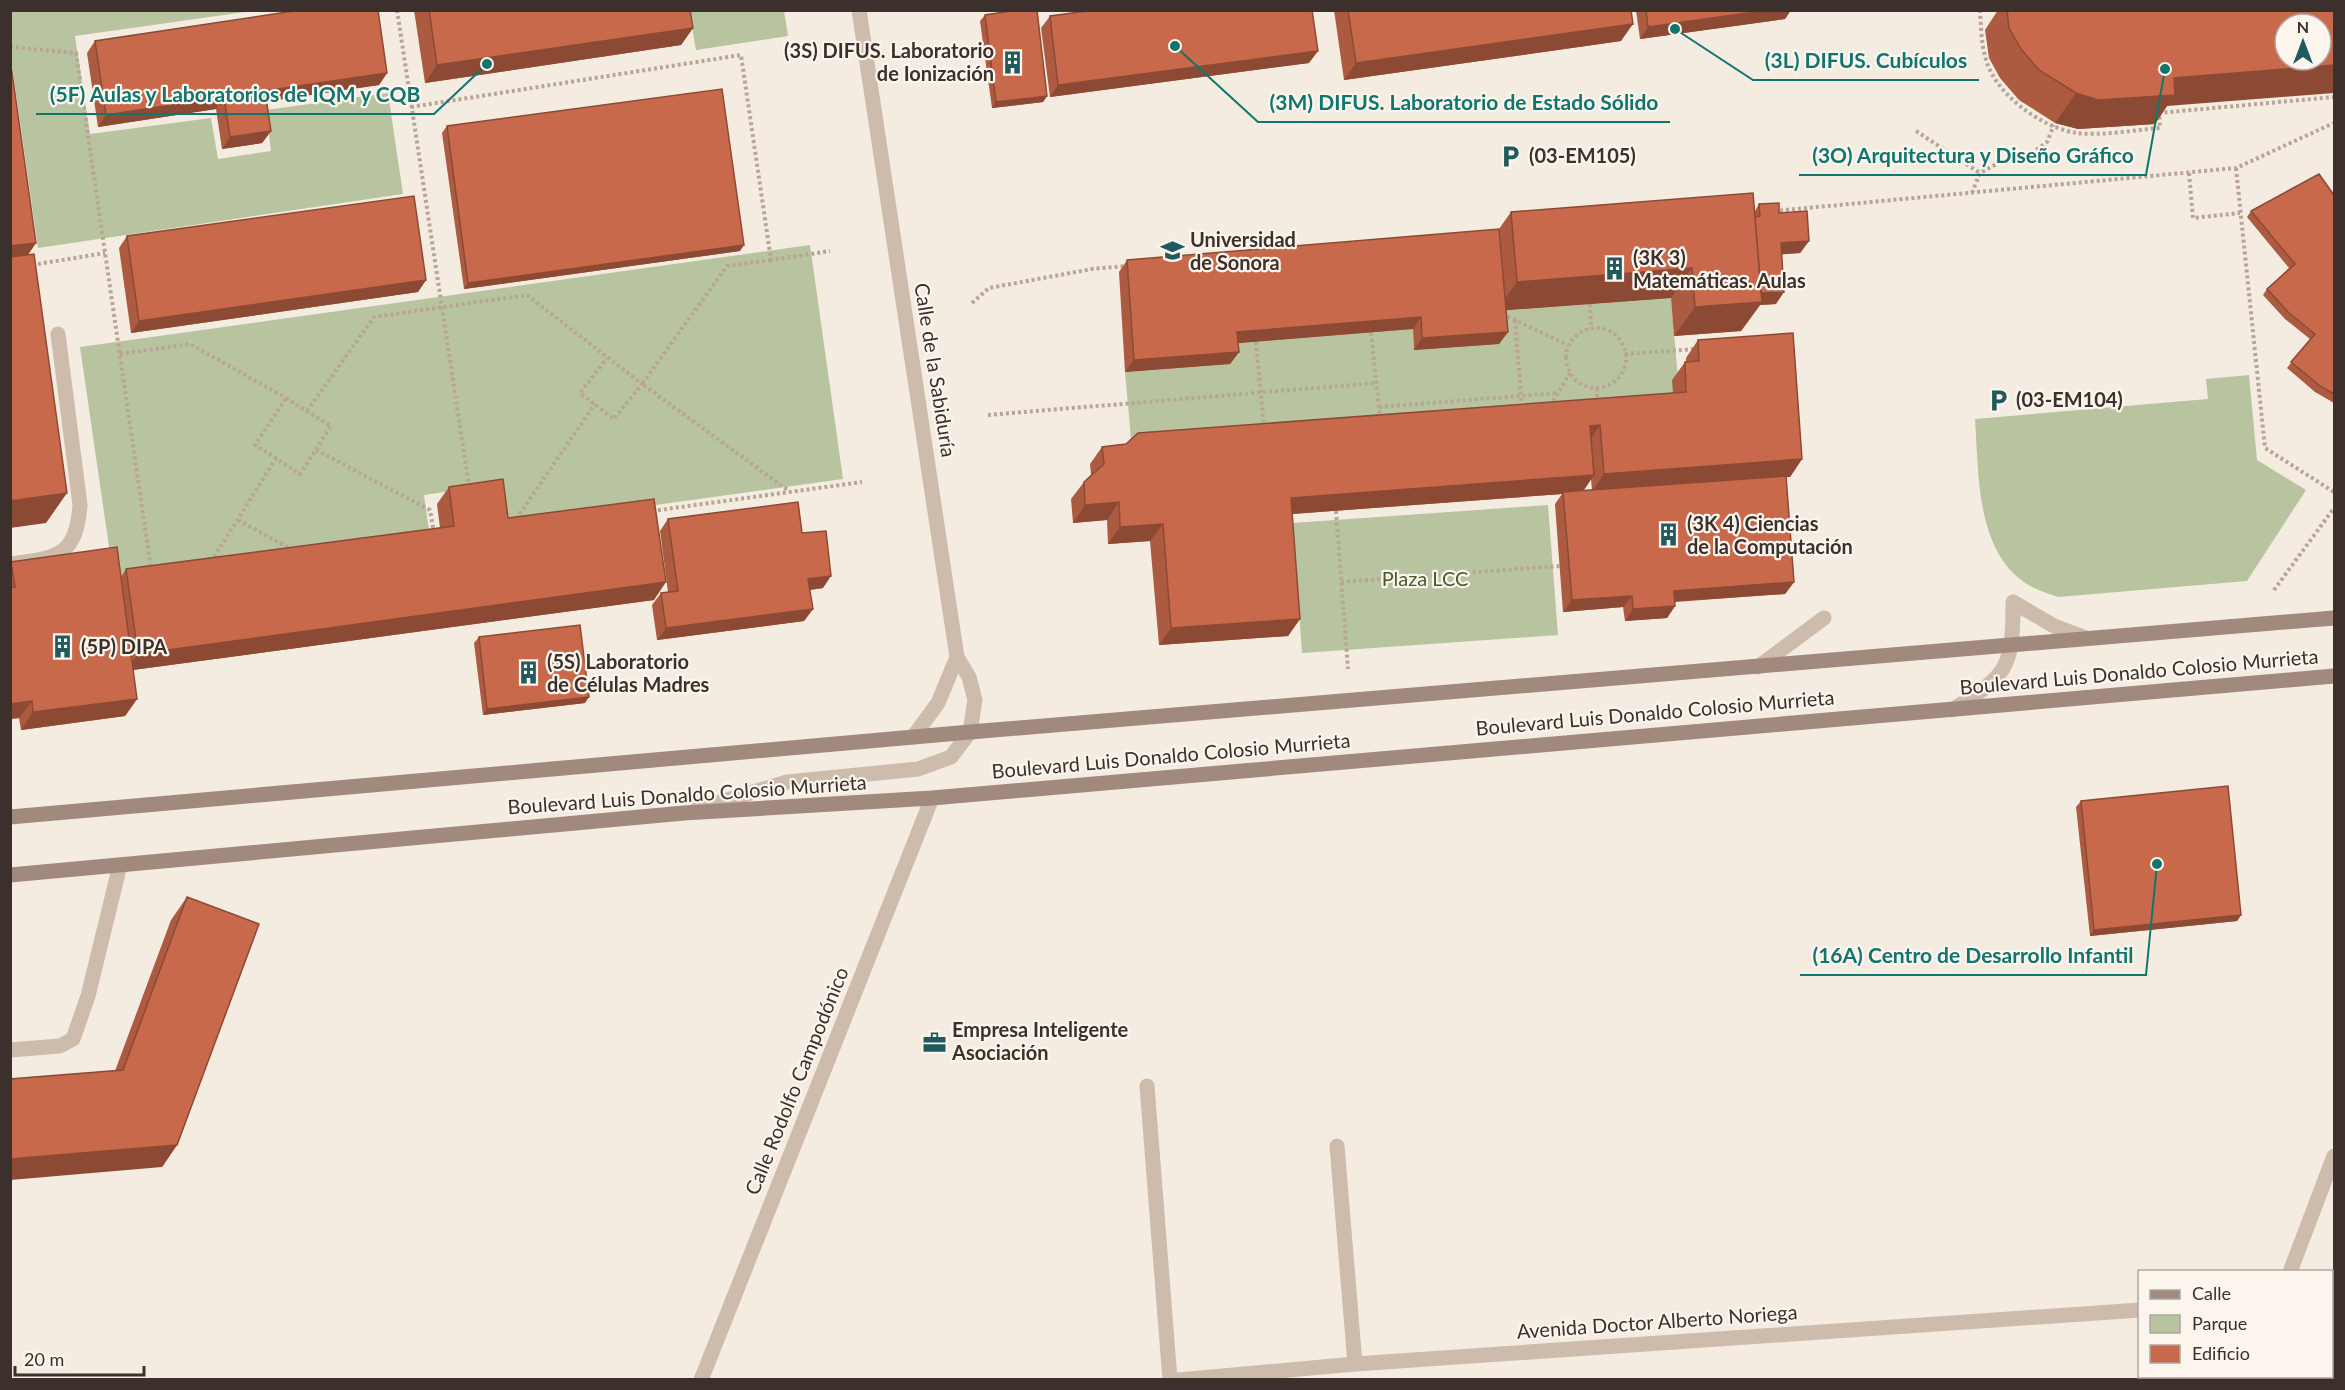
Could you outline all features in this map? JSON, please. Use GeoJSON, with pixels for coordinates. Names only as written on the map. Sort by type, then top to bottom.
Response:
{"type":"FeatureCollection","features":[{"type":"Feature","properties":{"kind":"main road","name":"Boulevard Luis Donaldo Colosio Murrieta"},"geometry":{"type":"LineString","coordinates":[[10,818],[970,732],[1758,668],[2334,618]]}},
{"type":"Feature","properties":{"kind":"main road","name":"Boulevard Luis Donaldo Colosio Murrieta"},"geometry":{"type":"LineString","coordinates":[[10,874],[684,813],[932,798],[2334,676]]}},
{"type":"Feature","properties":{"kind":"street","name":"Calle de la Sabiduría"},"geometry":{"type":"LineString","coordinates":[[859,10],[957,657],[969,677],[975,700],[970,732]]}},
{"type":"Feature","properties":{"kind":"street"},"geometry":{"type":"LineString","coordinates":[[10,564],[54,555],[72,544],[78,525],[80,505],[58,334]]}},
{"type":"Feature","properties":{"kind":"street"},"geometry":{"type":"LineString","coordinates":[[1952,710],[1988,687],[2007,665],[2013,645],[2013,603],[2054,626],[2086,638]]}},
{"type":"Feature","properties":{"kind":"street"},"geometry":{"type":"LineString","coordinates":[[1758,668],[1824,618]]}},
{"type":"Feature","properties":{"kind":"street"},"geometry":{"type":"LineString","coordinates":[[913,737],[938,703],[957,657]]}},
{"type":"Feature","properties":{"kind":"street"},"geometry":{"type":"LineString","coordinates":[[684,813],[787,782],[918,769],[951,757],[970,732]]}},
{"type":"Feature","properties":{"kind":"street","name":"Calle Rodolfo Campodónico"},"geometry":{"type":"LineString","coordinates":[[701,1380],[932,798]]}},
{"type":"Feature","properties":{"kind":"street"},"geometry":{"type":"LineString","coordinates":[[10,1050],[60,1046],[73,1039],[88,996],[120,865]]}},
{"type":"Feature","properties":{"kind":"street"},"geometry":{"type":"LineString","coordinates":[[1147,1086],[1170,1380]]}},
{"type":"Feature","properties":{"kind":"street"},"geometry":{"type":"LineString","coordinates":[[1337,1146],[1355,1364]]}},
{"type":"Feature","properties":{"kind":"street"},"geometry":{"type":"LineString","coordinates":[[2291,1270],[2334,1156]]}},
{"type":"Feature","properties":{"kind":"street","name":"Avenida Doctor Alberto Noriega"},"geometry":{"type":"LineString","coordinates":[[1178,1380],[1355,1364],[2138,1310]]}},
{"type":"Feature","properties":{"kind":"path"},"geometry":{"type":"LineString","coordinates":[[397,10],[469,488]]}},
{"type":"Feature","properties":{"kind":"path"},"geometry":{"type":"LineString","coordinates":[[1980,10],[1985,58],[1997,81],[2017,103],[2054,125],[2076,133],[2160,128],[2159,113],[2334,97]]}},
{"type":"Feature","properties":{"kind":"path"},"geometry":{"type":"LineString","coordinates":[[1981,26],[1992,24]]}},
{"type":"Feature","properties":{"kind":"path"},"geometry":{"type":"LineString","coordinates":[[10,47],[76,53],[153,580]]}},
{"type":"Feature","properties":{"kind":"path"},"geometry":{"type":"LineString","coordinates":[[411,107],[741,56],[771,260]]}},
{"type":"Feature","properties":{"kind":"path"},"geometry":{"type":"LineString","coordinates":[[1770,212],[2236,168],[2334,123]]}},
{"type":"Feature","properties":{"kind":"path"},"geometry":{"type":"LineString","coordinates":[[1972,193],[1980,173],[2002,161],[2024,159],[2047,142],[2054,125]]}},
{"type":"Feature","properties":{"kind":"path"},"geometry":{"type":"LineString","coordinates":[[1916,131],[1980,173]]}},
{"type":"Feature","properties":{"kind":"path"},"geometry":{"type":"LineString","coordinates":[[2236,168],[2265,448],[2334,492]]}},
{"type":"Feature","properties":{"kind":"path"},"geometry":{"type":"LineString","coordinates":[[2189,173],[2193,218],[2240,213]]}},
{"type":"Feature","properties":{"kind":"path"},"geometry":{"type":"LineString","coordinates":[[607,358],[580,393],[614,419],[727,266],[830,251]]}},
{"type":"Feature","properties":{"kind":"path"},"geometry":{"type":"LineString","coordinates":[[21,267],[105,253]]}},
{"type":"Feature","properties":{"kind":"path"},"geometry":{"type":"LineString","coordinates":[[972,303],[989,288],[1092,269],[1139,266]]}},
{"type":"Feature","properties":{"kind":"path"},"geometry":{"type":"LineString","coordinates":[[307,411],[374,317],[527,295],[607,358],[790,492]]}},
{"type":"Feature","properties":{"kind":"path"},"geometry":{"type":"LineString","coordinates":[[1590,304],[1592,328]]}},
{"type":"Feature","properties":{"kind":"path"},"geometry":{"type":"LineString","coordinates":[[1496,311],[1568,345]]}},
{"type":"Feature","properties":{"kind":"path"},"geometry":{"type":"LineString","coordinates":[[1515,320],[1522,413]]}},
{"type":"Feature","properties":{"kind":"path"},"geometry":{"type":"LineString","coordinates":[[1592,328],[1615,334],[1625,354],[1619,377],[1596,388],[1581,384],[1570,373],[1566,354],[1568,345],[1583,330],[1592,328]]}},
{"type":"Feature","properties":{"kind":"path"},"geometry":{"type":"LineString","coordinates":[[1371,333],[1380,423]]}},
{"type":"Feature","properties":{"kind":"path"},"geometry":{"type":"LineString","coordinates":[[1256,342],[1265,440]]}},
{"type":"Feature","properties":{"kind":"path"},"geometry":{"type":"LineString","coordinates":[[120,354],[190,344],[286,398],[331,426],[300,474],[255,445],[286,398]]}},
{"type":"Feature","properties":{"kind":"path"},"geometry":{"type":"LineString","coordinates":[[1625,354],[1707,348]]}},
{"type":"Feature","properties":{"kind":"path"},"geometry":{"type":"LineString","coordinates":[[1548,411],[1570,373]]}},
{"type":"Feature","properties":{"kind":"path"},"geometry":{"type":"LineString","coordinates":[[988,415],[1376,382]]}},
{"type":"Feature","properties":{"kind":"path"},"geometry":{"type":"LineString","coordinates":[[1596,388],[1598,406]]}},
{"type":"Feature","properties":{"kind":"path"},"geometry":{"type":"LineString","coordinates":[[1379,407],[1558,393]]}},
{"type":"Feature","properties":{"kind":"path"},"geometry":{"type":"LineString","coordinates":[[518,529],[516,518],[595,404]]}},
{"type":"Feature","properties":{"kind":"path"},"geometry":{"type":"LineString","coordinates":[[316,450],[430,510],[435,540]]}},
{"type":"Feature","properties":{"kind":"path"},"geometry":{"type":"LineString","coordinates":[[210,564],[276,458]]}},
{"type":"Feature","properties":{"kind":"path"},"geometry":{"type":"LineString","coordinates":[[648,511],[862,482]]}},
{"type":"Feature","properties":{"kind":"path"},"geometry":{"type":"LineString","coordinates":[[2274,590],[2334,508]]}},
{"type":"Feature","properties":{"kind":"path"},"geometry":{"type":"LineString","coordinates":[[1336,511],[1348,669]]}},
{"type":"Feature","properties":{"kind":"path"},"geometry":{"type":"LineString","coordinates":[[238,520],[298,553]]}},
{"type":"Feature","properties":{"kind":"path"},"geometry":{"type":"LineString","coordinates":[[1341,582],[1560,566]]}},
{"type":"Feature","properties":{"kind":"green space"},"geometry":{"type":"Polygon","coordinates":[[[10,11],[252,11],[75,36],[90,134],[211,118],[218,159],[271,151],[266,110],[388,93],[403,194],[38,248],[11,58],[10,11]]]}},
{"type":"Feature","properties":{"kind":"green space"},"geometry":{"type":"Polygon","coordinates":[[[689,11],[784,11],[788,36],[696,50],[689,11]]]}},
{"type":"Feature","properties":{"kind":"green space"},"geometry":{"type":"Polygon","coordinates":[[[810,245],[843,479],[504,526],[498,484],[424,495],[430,537],[114,581],[80,347],[810,245]]]}},
{"type":"Feature","properties":{"kind":"green space"},"geometry":{"type":"Polygon","coordinates":[[[1671,298],[1678,379],[1674,410],[1132,450],[1125,372],[1230,364],[1228,344],[1413,329],[1414,350],[1499,344],[1496,311],[1671,298]]]}},
{"type":"Feature","properties":{"kind":"green space"},"geometry":{"type":"Polygon","coordinates":[[[2249,375],[2257,460],[2306,490],[2247,581],[2058,597],[2032,587],[2013,573],[2000,555],[1990,535],[1984,512],[1975,419],[2208,399],[2206,379],[2249,375]]]}},
{"type":"Feature","properties":{"kind":"green space","name":"Plaza LCC"},"geometry":{"type":"Polygon","coordinates":[[[1548,505],[1558,635],[1302,653],[1293,523],[1548,505]]]}},
{"type":"Feature","properties":{"kind":"building"},"geometry":{"type":"Polygon","coordinates":[[[300,10],[378,10],[387,73],[265,91],[271,131],[230,137],[224,97],[106,115],[95,41],[300,10]]]}},
{"type":"Feature","properties":{"kind":"building"},"geometry":{"type":"Polygon","coordinates":[[[429,10],[690,10],[693,28],[437,65],[429,10]]]}},
{"type":"Feature","properties":{"kind":"building","name":"(3S) DIFUS. Laboratorio de Ionización"},"geometry":{"type":"Polygon","coordinates":[[[1018,10],[1037,10],[1047,96],[996,102],[985,15],[1018,10]]]}},
{"type":"Feature","properties":{"kind":"building"},"geometry":{"type":"Polygon","coordinates":[[[1095,10],[1312,10],[1318,51],[1058,85],[1050,16],[1095,10]]]}},
{"type":"Feature","properties":{"kind":"building"},"geometry":{"type":"Polygon","coordinates":[[[1348,10],[1631,10],[1633,24],[1356,63],[1348,10]]]}},
{"type":"Feature","properties":{"kind":"building"},"geometry":{"type":"Polygon","coordinates":[[[1646,10],[1768,10],[1648,27],[1646,10]]]}},
{"type":"Feature","properties":{"kind":"building"},"geometry":{"type":"Polygon","coordinates":[[[2007,10],[2334,10],[2334,65],[2333,12],[2273,12],[2273,70],[2174,78],[2175,95],[2098,100],[2076,93],[2039,70],[2021,49],[2009,28],[2007,10]]]}},
{"type":"Feature","properties":{"kind":"building"},"geometry":{"type":"Polygon","coordinates":[[[10,58],[36,243],[10,246],[10,58]]]}},
{"type":"Feature","properties":{"kind":"building"},"geometry":{"type":"Polygon","coordinates":[[[722,89],[744,245],[468,283],[447,126],[722,89]]]}},
{"type":"Feature","properties":{"kind":"building"},"geometry":{"type":"Polygon","coordinates":[[[2319,174],[2334,195],[2334,394],[2320,386],[2291,362],[2315,334],[2289,313],[2267,289],[2295,264],[2251,211],[2319,174]]]}},
{"type":"Feature","properties":{"kind":"building"},"geometry":{"type":"Polygon","coordinates":[[[1753,193],[1762,302],[1695,307],[1692,268],[1517,282],[1511,212],[1753,193]]]}},
{"type":"Feature","properties":{"kind":"building"},"geometry":{"type":"Polygon","coordinates":[[[414,196],[426,280],[139,321],[127,236],[414,196]]]}},
{"type":"Feature","properties":{"kind":"building"},"geometry":{"type":"Polygon","coordinates":[[[1779,203],[1779,213],[1807,211],[1809,241],[1781,243],[1784,292],[1761,293],[1755,217],[1760,216],[1759,204],[1779,203]]]}},
{"type":"Feature","properties":{"kind":"building"},"geometry":{"type":"Polygon","coordinates":[[[1499,229],[1508,332],[1422,338],[1421,317],[1237,332],[1239,352],[1134,360],[1127,260],[1499,229]]]}},
{"type":"Feature","properties":{"kind":"building"},"geometry":{"type":"Polygon","coordinates":[[[34,254],[67,493],[10,501],[10,257],[34,254]]]}},
{"type":"Feature","properties":{"kind":"building"},"geometry":{"type":"Polygon","coordinates":[[[1793,333],[1802,459],[1604,474],[1600,425],[1590,426],[1594,475],[1291,498],[1300,619],[1171,628],[1163,524],[1120,527],[1119,502],[1085,505],[1084,482],[1104,464],[1102,447],[1126,444],[1138,433],[1686,392],[1685,362],[1699,361],[1698,340],[1793,333]]]}},
{"type":"Feature","properties":{"kind":"building","name":"(3K 4) Ciencias de la Computación"},"geometry":{"type":"Polygon","coordinates":[[[1786,476],[1794,582],[1674,591],[1675,606],[1633,609],[1632,596],[1572,600],[1563,492],[1786,476]]]}},
{"type":"Feature","properties":{"kind":"building"},"geometry":{"type":"Polygon","coordinates":[[[503,479],[508,518],[654,499],[666,582],[138,654],[126,569],[454,526],[449,487],[503,479]]]}},
{"type":"Feature","properties":{"kind":"building"},"geometry":{"type":"Polygon","coordinates":[[[798,502],[802,533],[826,531],[831,576],[808,579],[813,609],[666,628],[661,593],[678,591],[668,519],[798,502]]]}},
{"type":"Feature","properties":{"kind":"building","name":"(5P) DIPA"},"geometry":{"type":"Polygon","coordinates":[[[117,547],[137,699],[33,712],[32,701],[10,704],[10,588],[15,587],[11,562],[117,547]]]}},
{"type":"Feature","properties":{"kind":"building","name":"(5S) Laboratorio de Células Madres"},"geometry":{"type":"Polygon","coordinates":[[[580,625],[589,697],[487,709],[479,637],[580,625]]]}},
{"type":"Feature","properties":{"kind":"building"},"geometry":{"type":"Polygon","coordinates":[[[2228,786],[2241,915],[2094,930],[2081,801],[2228,786]]]}},
{"type":"Feature","properties":{"kind":"building"},"geometry":{"type":"Polygon","coordinates":[[[187,897],[259,924],[177,1145],[10,1159],[10,1079],[123,1070],[187,897]]]}},
{"type":"Feature","properties":{"kind":"place","name":"(3L) DIFUS. Cubículos"},"geometry":{"type":"Point","coordinates":[1675,29]}},
{"type":"Feature","properties":{"kind":"place","name":"(3M) DIFUS. Laboratorio de Estado Sólido"},"geometry":{"type":"Point","coordinates":[1175,46]}},
{"type":"Feature","properties":{"kind":"place","name":"(3S) DIFUS. Laboratorio de Ionización"},"geometry":{"type":"Point","coordinates":[1012,62]}},
{"type":"Feature","properties":{"kind":"place","name":"(5F) Aulas y Laboratorios de IQM y CQB"},"geometry":{"type":"Point","coordinates":[487,64]}},
{"type":"Feature","properties":{"kind":"place","name":"(3O) Arquitectura y Diseño Gráfico"},"geometry":{"type":"Point","coordinates":[2165,69]}},
{"type":"Feature","properties":{"kind":"place","name":"(03-EM105)"},"geometry":{"type":"Point","coordinates":[1511,156]}},
{"type":"Feature","properties":{"kind":"place","name":"Universidad de Sonora"},"geometry":{"type":"Point","coordinates":[1172,251]}},
{"type":"Feature","properties":{"kind":"place","name":"(3K 3) Matemáticas. Aulas"},"geometry":{"type":"Point","coordinates":[1615,269]}},
{"type":"Feature","properties":{"kind":"place","name":"(03-EM104)"},"geometry":{"type":"Point","coordinates":[1998,400]}},
{"type":"Feature","properties":{"kind":"place","name":"(3K 4) Ciencias de la Computación"},"geometry":{"type":"Point","coordinates":[1669,535]}},
{"type":"Feature","properties":{"kind":"place","name":"(5P) DIPA"},"geometry":{"type":"Point","coordinates":[63,647]}},
{"type":"Feature","properties":{"kind":"place","name":"(5S) Laboratorio de Células Madres"},"geometry":{"type":"Point","coordinates":[529,673]}},
{"type":"Feature","properties":{"kind":"place","name":"(16A) Centro de Desarrollo Infantil"},"geometry":{"type":"Point","coordinates":[2157,864]}},
{"type":"Feature","properties":{"kind":"place","name":"Empresa Inteligente Asociación"},"geometry":{"type":"Point","coordinates":[934,1042]}}]}
